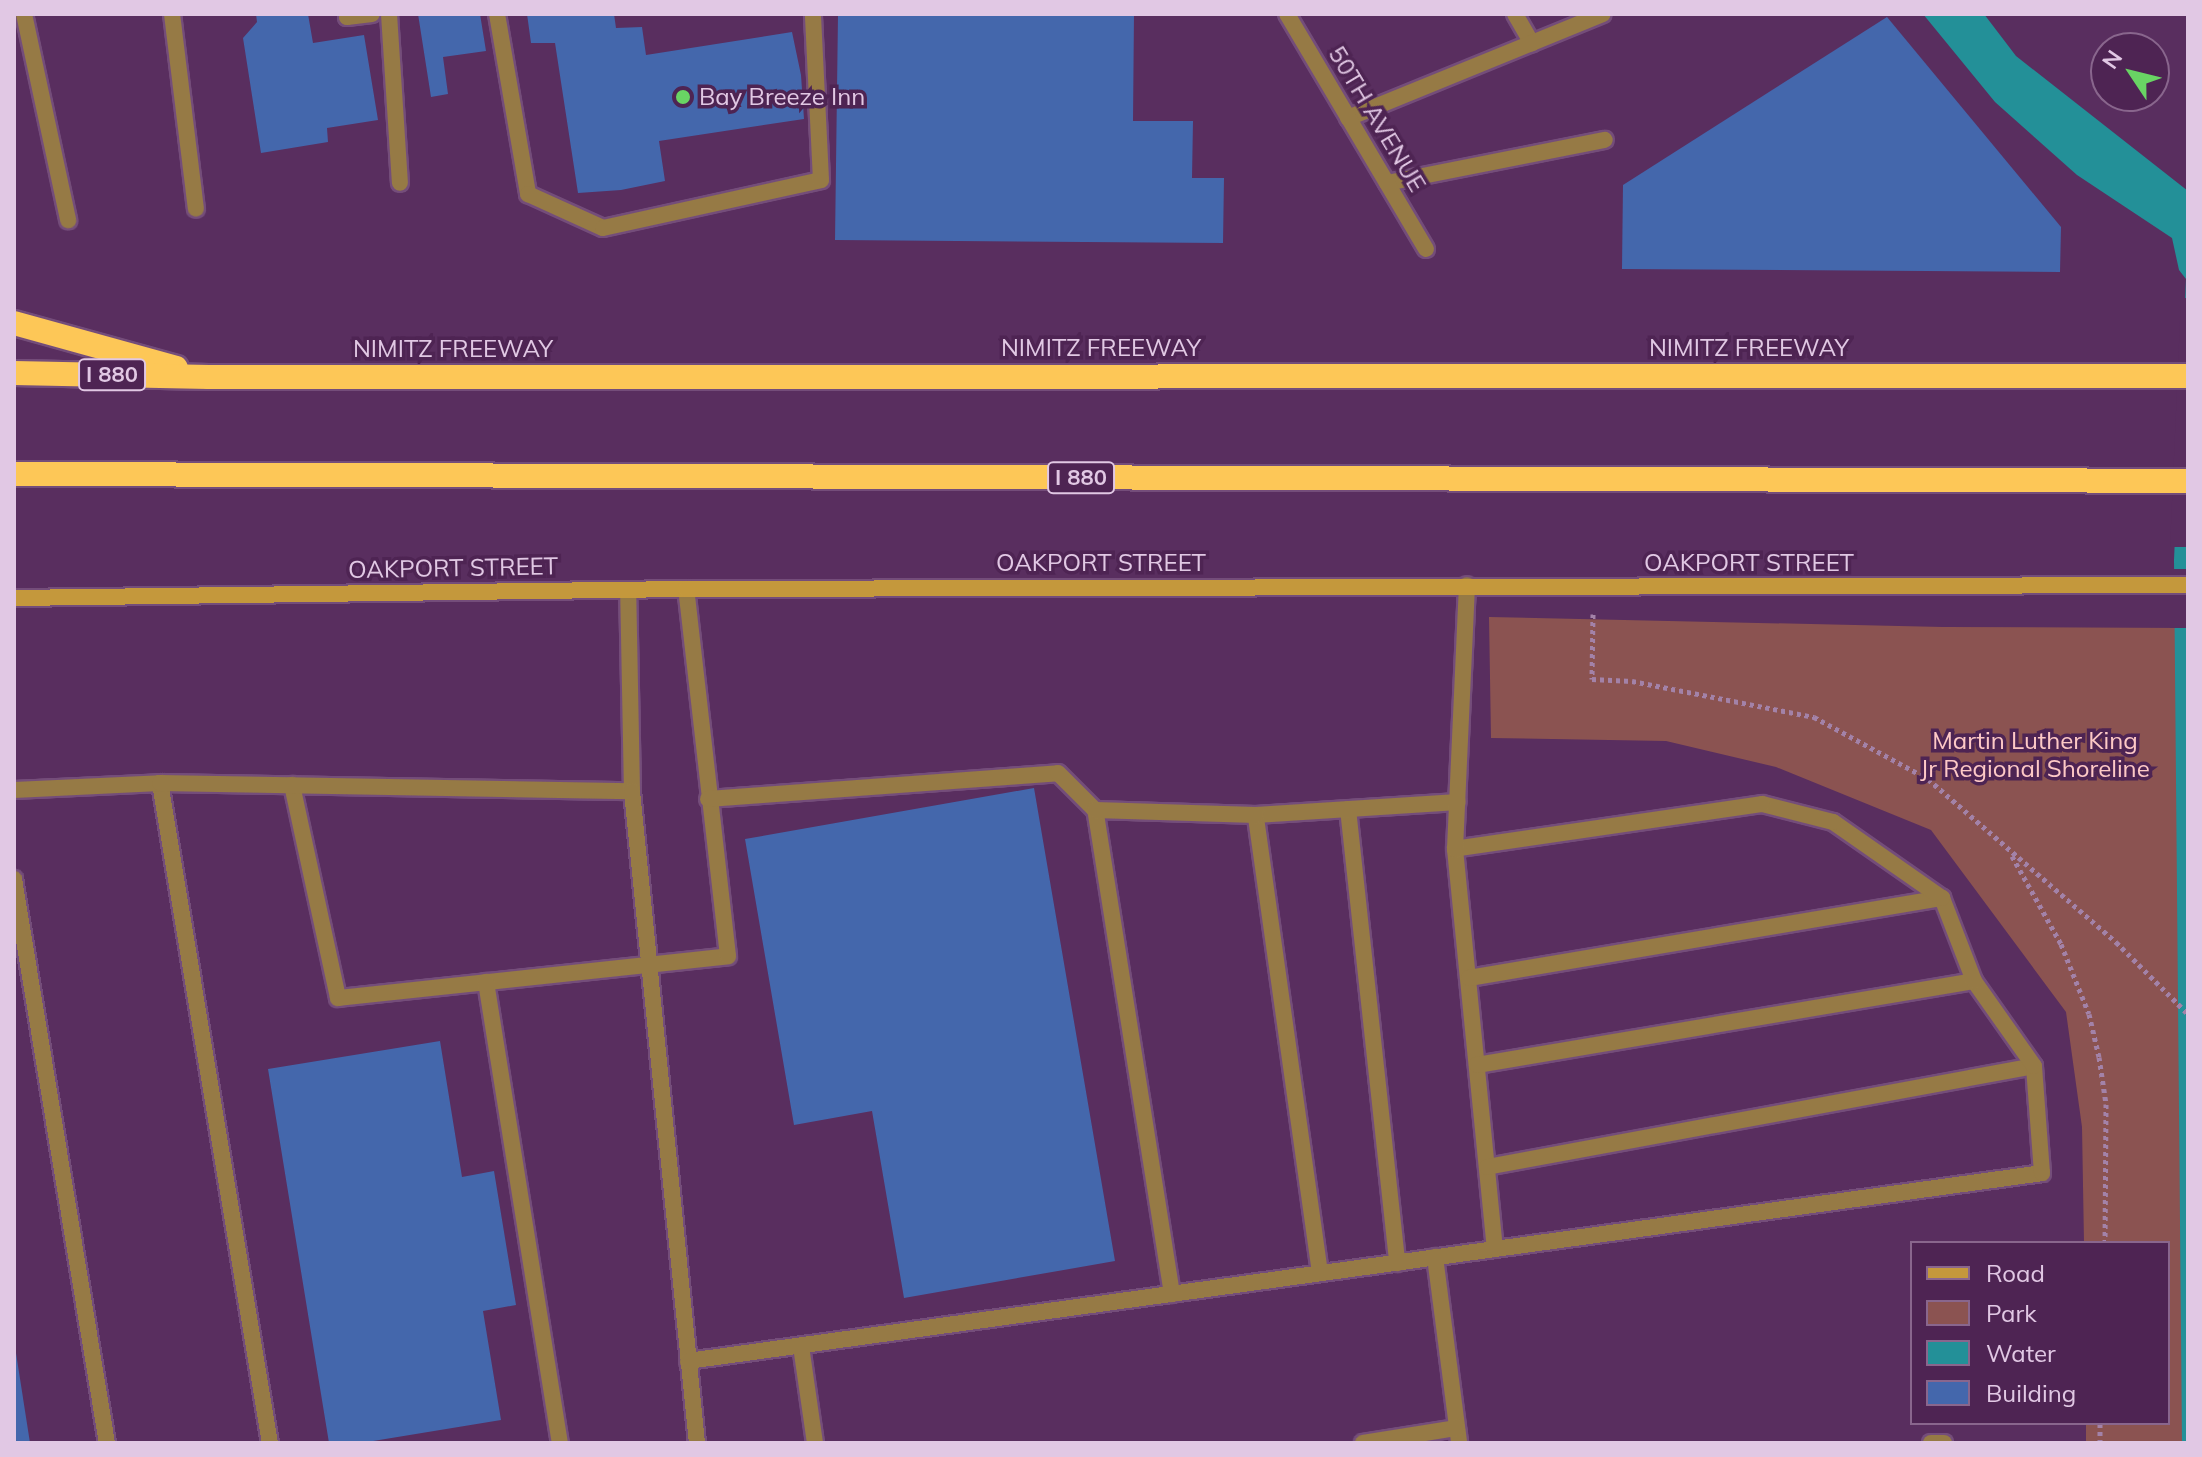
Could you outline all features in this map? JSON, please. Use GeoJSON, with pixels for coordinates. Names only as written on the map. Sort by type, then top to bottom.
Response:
{"type":"FeatureCollection","features":[{"type":"Feature","properties":{"kind":"highway"},"geometry":{"type":"LineString","coordinates":[[14,323],[209,377]]}},
{"type":"Feature","properties":{"kind":"highway","name":"NIMITZ FREEWAY"},"geometry":{"type":"LineString","coordinates":[[14,373],[209,377],[2188,376]]}},
{"type":"Feature","properties":{"kind":"highway","name":"I 880"},"geometry":{"type":"LineString","coordinates":[[14,474],[2188,481]]}},
{"type":"Feature","properties":{"kind":"highway"},"geometry":{"type":"LineString","coordinates":[[14,481],[45,475]]}},
{"type":"Feature","properties":{"kind":"main road","name":"OAKPORT STREET"},"geometry":{"type":"LineString","coordinates":[[14,598],[686,589],[2188,585]]}},
{"type":"Feature","properties":{"kind":"street"},"geometry":{"type":"LineString","coordinates":[[24,14],[68,220]]}},
{"type":"Feature","properties":{"kind":"street"},"geometry":{"type":"LineString","coordinates":[[172,14],[196,209]]}},
{"type":"Feature","properties":{"kind":"street"},"geometry":{"type":"LineString","coordinates":[[347,14],[347,17],[372,14]]}},
{"type":"Feature","properties":{"kind":"street"},"geometry":{"type":"LineString","coordinates":[[389,14],[400,183]]}},
{"type":"Feature","properties":{"kind":"street"},"geometry":{"type":"LineString","coordinates":[[497,14],[528,194],[603,228],[821,180],[813,14]]}},
{"type":"Feature","properties":{"kind":"street","name":"50TH AVENUE"},"geometry":{"type":"LineString","coordinates":[[1287,14],[1426,249]]}},
{"type":"Feature","properties":{"kind":"street"},"geometry":{"type":"LineString","coordinates":[[1515,14],[1532,43]]}},
{"type":"Feature","properties":{"kind":"street"},"geometry":{"type":"LineString","coordinates":[[1348,118],[1603,14]]}},
{"type":"Feature","properties":{"kind":"street"},"geometry":{"type":"LineString","coordinates":[[1387,183],[1605,140]]}},
{"type":"Feature","properties":{"kind":"street"},"geometry":{"type":"LineString","coordinates":[[1467,585],[1455,849],[1495,1249]]}},
{"type":"Feature","properties":{"kind":"street"},"geometry":{"type":"LineString","coordinates":[[292,785],[338,998],[728,956],[686,589]]}},
{"type":"Feature","properties":{"kind":"street"},"geometry":{"type":"LineString","coordinates":[[628,590],[632,791],[697,1443]]}},
{"type":"Feature","properties":{"kind":"street"},"geometry":{"type":"LineString","coordinates":[[708,799],[1058,773],[1095,810],[1172,1294]]}},
{"type":"Feature","properties":{"kind":"street"},"geometry":{"type":"LineString","coordinates":[[14,790],[160,783],[632,791]]}},
{"type":"Feature","properties":{"kind":"street"},"geometry":{"type":"LineString","coordinates":[[160,783],[270,1443]]}},
{"type":"Feature","properties":{"kind":"street"},"geometry":{"type":"LineString","coordinates":[[1095,810],[1256,815],[1458,802]]}},
{"type":"Feature","properties":{"kind":"street"},"geometry":{"type":"LineString","coordinates":[[688,1361],[2042,1173],[2034,1066],[1974,981],[1942,898],[1833,822],[1762,804],[1455,849]]}},
{"type":"Feature","properties":{"kind":"street"},"geometry":{"type":"LineString","coordinates":[[1348,809],[1397,1263]]}},
{"type":"Feature","properties":{"kind":"street"},"geometry":{"type":"LineString","coordinates":[[1256,815],[1320,1273]]}},
{"type":"Feature","properties":{"kind":"street"},"geometry":{"type":"LineString","coordinates":[[14,879],[107,1443]]}},
{"type":"Feature","properties":{"kind":"street"},"geometry":{"type":"LineString","coordinates":[[1469,978],[1942,898]]}},
{"type":"Feature","properties":{"kind":"street"},"geometry":{"type":"LineString","coordinates":[[1477,1065],[1974,981]]}},
{"type":"Feature","properties":{"kind":"street"},"geometry":{"type":"LineString","coordinates":[[486,982],[560,1443]]}},
{"type":"Feature","properties":{"kind":"street"},"geometry":{"type":"LineString","coordinates":[[1487,1167],[2034,1066]]}},
{"type":"Feature","properties":{"kind":"street"},"geometry":{"type":"LineString","coordinates":[[1363,1443],[1458,1436],[1435,1257]]}},
{"type":"Feature","properties":{"kind":"street"},"geometry":{"type":"LineString","coordinates":[[801,1346],[815,1443]]}},
{"type":"Feature","properties":{"kind":"street"},"geometry":{"type":"LineString","coordinates":[[1931,1443],[1944,1443]]}},
{"type":"Feature","properties":{"kind":"path"},"geometry":{"type":"LineString","coordinates":[[1593,588],[1592,679],[1632,681],[1814,717],[1928,779],[2116,942],[2188,1014]]}},
{"type":"Feature","properties":{"kind":"path"},"geometry":{"type":"LineString","coordinates":[[2009,850],[2061,944],[2089,1014],[2106,1104],[2105,1241]]}},
{"type":"Feature","properties":{"kind":"green space","name":"Martin Luther King Jr Regional Shoreline"},"geometry":{"type":"Polygon","coordinates":[[[1489,617],[1943,627],[2188,628],[2188,1443],[2086,1443],[2086,1425],[2170,1425],[2170,1241],[2084,1241],[2082,1127],[2066,1012],[1931,830],[1776,767],[1666,741],[1491,738],[1489,617]]]}},
{"type":"Feature","properties":{"kind":"water"},"geometry":{"type":"Polygon","coordinates":[[[1923,14],[1984,14],[2016,56],[2188,191],[2188,1443],[2182,1443],[2174,560],[2186,279],[2179,270],[2172,238],[2077,175],[1995,102],[1923,14]]]}},
{"type":"Feature","properties":{"kind":"pier"},"geometry":{"type":"Polygon","coordinates":[[[2181,298],[2188,298],[2188,547],[2170,547],[2181,298]]]}},
{"type":"Feature","properties":{"kind":"pier"},"geometry":{"type":"Polygon","coordinates":[[[2170,569],[2188,569],[2188,628],[2170,628],[2170,569]]]}},
{"type":"Feature","properties":{"kind":"building"},"geometry":{"type":"Polygon","coordinates":[[[256,14],[308,14],[313,43],[364,35],[378,120],[327,128],[328,142],[261,153],[243,38],[257,22],[256,14]]]}},
{"type":"Feature","properties":{"kind":"building"},"geometry":{"type":"Polygon","coordinates":[[[418,14],[480,14],[486,51],[443,57],[448,94],[431,97],[418,14]]]}},
{"type":"Feature","properties":{"kind":"building","name":"Bay Breeze Inn"},"geometry":{"type":"Polygon","coordinates":[[[527,14],[614,14],[616,28],[642,27],[646,55],[792,32],[801,75],[804,119],[659,141],[665,181],[621,190],[578,193],[555,43],[531,43],[527,14]]]}},
{"type":"Feature","properties":{"kind":"building"},"geometry":{"type":"Polygon","coordinates":[[[838,14],[1134,14],[1133,121],[1193,121],[1192,178],[1224,178],[1223,243],[835,240],[838,14]]]}},
{"type":"Feature","properties":{"kind":"building"},"geometry":{"type":"Polygon","coordinates":[[[1887,17],[2061,227],[2060,272],[1622,269],[1623,185],[1887,17]]]}},
{"type":"Feature","properties":{"kind":"building"},"geometry":{"type":"Polygon","coordinates":[[[1034,788],[1115,1261],[904,1298],[872,1111],[794,1125],[745,839],[1034,788]]]}},
{"type":"Feature","properties":{"kind":"building"},"geometry":{"type":"Polygon","coordinates":[[[440,1041],[462,1177],[494,1171],[516,1305],[483,1311],[501,1420],[361,1443],[329,1443],[268,1069],[440,1041]]]}},
{"type":"Feature","properties":{"kind":"building"},"geometry":{"type":"Polygon","coordinates":[[[16,1353],[30,1443],[14,1443],[16,1353]]]}},
{"type":"Feature","properties":{"kind":"place","name":"Bay Breeze Inn"},"geometry":{"type":"Point","coordinates":[683,97]}}]}
